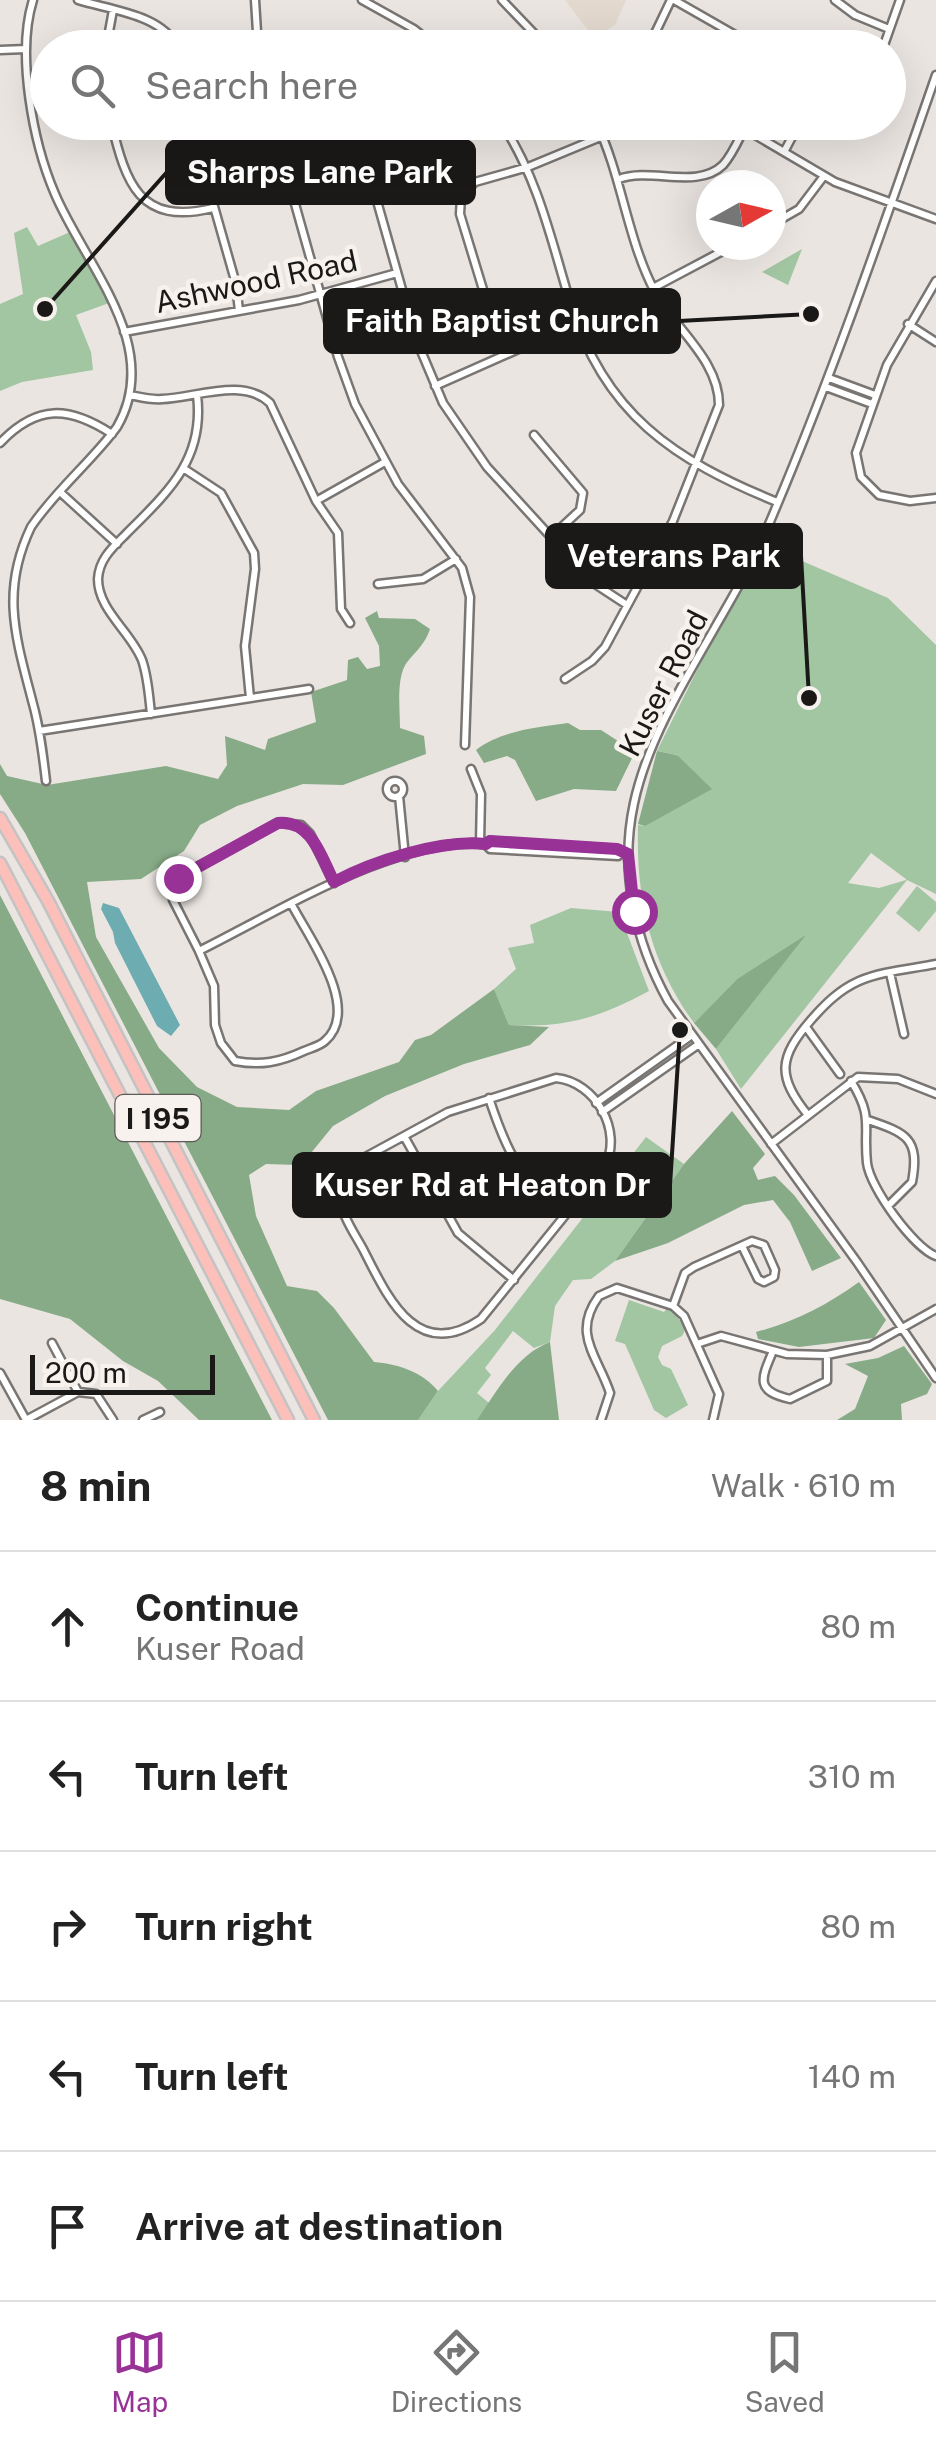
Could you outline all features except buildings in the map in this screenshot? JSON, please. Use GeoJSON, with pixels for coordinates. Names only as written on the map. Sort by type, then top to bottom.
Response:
{"type":"FeatureCollection","features":[{"type":"Feature","properties":{"kind":"highway","name":"I 195"},"geometry":{"type":"LineString","coordinates":[[0,818],[37,880],[314,1420]]}},
{"type":"Feature","properties":{"kind":"highway","name":"I 195"},"geometry":{"type":"LineString","coordinates":[[0,863],[288,1420]]}},
{"type":"Feature","properties":{"kind":"street"},"geometry":{"type":"LineString","coordinates":[[30,79],[26,48],[33,0]]}},
{"type":"Feature","properties":{"kind":"street"},"geometry":{"type":"LineString","coordinates":[[78,0],[166,30]]}},
{"type":"Feature","properties":{"kind":"street"},"geometry":{"type":"LineString","coordinates":[[255,0],[257,30]]}},
{"type":"Feature","properties":{"kind":"street"},"geometry":{"type":"LineString","coordinates":[[362,0],[415,30]]}},
{"type":"Feature","properties":{"kind":"street"},"geometry":{"type":"LineString","coordinates":[[502,0],[531,30]]}},
{"type":"Feature","properties":{"kind":"street"},"geometry":{"type":"LineString","coordinates":[[657,30],[672,0],[726,30]]}},
{"type":"Feature","properties":{"kind":"street"},"geometry":{"type":"LineString","coordinates":[[835,0],[889,30],[900,0]]}},
{"type":"Feature","properties":{"kind":"street"},"geometry":{"type":"LineString","coordinates":[[109,30],[112,10]]}},
{"type":"Feature","properties":{"kind":"street"},"geometry":{"type":"LineString","coordinates":[[0,50],[26,48]]}},
{"type":"Feature","properties":{"kind":"street","name":"Kuser Road"},"geometry":{"type":"LineString","coordinates":[[936,75],[829,378],[778,502],[749,566],[646,761],[625,853],[644,948],[668,1001],[936,1378]]}},
{"type":"Feature","properties":{"kind":"street"},"geometry":{"type":"LineString","coordinates":[[39,140],[46,171],[62,209],[104,282],[124,332],[131,372],[130,395],[122,418],[22,542],[12,569],[7,594],[8,626],[39,731],[46,781]]}},
{"type":"Feature","properties":{"kind":"street"},"geometry":{"type":"LineString","coordinates":[[115,140],[123,171],[140,196],[175,213],[214,208]]}},
{"type":"Feature","properties":{"kind":"street"},"geometry":{"type":"LineString","coordinates":[[195,140],[236,284],[239,312]]}},
{"type":"Feature","properties":{"kind":"street"},"geometry":{"type":"LineString","coordinates":[[277,140],[350,392],[385,462],[466,578],[470,598],[465,745]]}},
{"type":"Feature","properties":{"kind":"street"},"geometry":{"type":"LineString","coordinates":[[360,140],[416,339],[456,425],[487,467],[552,537],[576,574],[627,606]]}},
{"type":"Feature","properties":{"kind":"street"},"geometry":{"type":"LineString","coordinates":[[512,140],[542,204],[577,323],[594,358],[629,409],[659,439],[696,466],[778,502]]}},
{"type":"Feature","properties":{"kind":"street"},"geometry":{"type":"LineString","coordinates":[[504,355],[465,232],[460,204],[465,191],[475,182],[528,167],[593,140]]}},
{"type":"Feature","properties":{"kind":"street"},"geometry":{"type":"LineString","coordinates":[[565,678],[599,655],[672,520],[717,414],[717,386],[711,370],[654,288],[604,140]]}},
{"type":"Feature","properties":{"kind":"street"},"geometry":{"type":"LineString","coordinates":[[619,179],[638,174],[710,173],[728,158],[738,140]]}},
{"type":"Feature","properties":{"kind":"street"},"geometry":{"type":"LineString","coordinates":[[763,140],[824,176],[936,219]]}},
{"type":"Feature","properties":{"kind":"street"},"geometry":{"type":"LineString","coordinates":[[784,152],[790,140]]}},
{"type":"Feature","properties":{"kind":"street"},"geometry":{"type":"LineString","coordinates":[[786,216],[798,209],[824,176]]}},
{"type":"Feature","properties":{"kind":"street"},"geometry":{"type":"LineString","coordinates":[[654,288],[706,260]]}},
{"type":"Feature","properties":{"kind":"street","name":"Ashwood Road"},"geometry":{"type":"LineString","coordinates":[[124,332],[239,312],[397,273]]}},
{"type":"Feature","properties":{"kind":"street"},"geometry":{"type":"LineString","coordinates":[[936,280],[908,324],[875,395],[856,453],[858,469],[866,484],[879,495],[898,500],[936,498]]}},
{"type":"Feature","properties":{"kind":"street"},"geometry":{"type":"LineString","coordinates":[[435,386],[577,323]]}},
{"type":"Feature","properties":{"kind":"street"},"geometry":{"type":"LineString","coordinates":[[908,324],[936,342]]}},
{"type":"Feature","properties":{"kind":"street"},"geometry":{"type":"LineString","coordinates":[[829,378],[875,395]]}},
{"type":"Feature","properties":{"kind":"street"},"geometry":{"type":"LineString","coordinates":[[826,386],[872,404]]}},
{"type":"Feature","properties":{"kind":"street"},"geometry":{"type":"LineString","coordinates":[[130,395],[153,399],[244,390],[264,398],[274,409],[316,501],[338,533],[341,609],[350,623]]}},
{"type":"Feature","properties":{"kind":"street"},"geometry":{"type":"LineString","coordinates":[[151,714],[143,662],[100,591],[98,575],[102,561],[163,496],[183,468],[199,434],[198,395]]}},
{"type":"Feature","properties":{"kind":"street"},"geometry":{"type":"LineString","coordinates":[[0,442],[20,424],[50,413],[82,416],[112,434]]}},
{"type":"Feature","properties":{"kind":"street"},"geometry":{"type":"LineString","coordinates":[[534,435],[583,492],[579,512],[552,537]]}},
{"type":"Feature","properties":{"kind":"street"},"geometry":{"type":"LineString","coordinates":[[316,501],[385,462]]}},
{"type":"Feature","properties":{"kind":"street"},"geometry":{"type":"LineString","coordinates":[[183,468],[220,493],[254,554],[245,646],[250,698]]}},
{"type":"Feature","properties":{"kind":"street"},"geometry":{"type":"LineString","coordinates":[[60,492],[117,544]]}},
{"type":"Feature","properties":{"kind":"street"},"geometry":{"type":"LineString","coordinates":[[378,584],[423,580],[456,559]]}},
{"type":"Feature","properties":{"kind":"street"},"geometry":{"type":"LineString","coordinates":[[39,731],[310,689]]}},
{"type":"Feature","properties":{"kind":"street"},"geometry":{"type":"LineString","coordinates":[[471,769],[481,794],[483,844]]}},
{"type":"Feature","properties":{"kind":"street"},"geometry":{"type":"LineString","coordinates":[[399,796],[405,857]]}},
{"type":"Feature","properties":{"kind":"street"},"geometry":{"type":"LineString","coordinates":[[292,905],[337,992],[340,1011],[336,1028],[324,1042],[287,1059],[258,1066],[235,1062],[221,1043],[215,1025],[214,986],[174,900],[178,878],[278,823],[301,825],[310,834],[334,882]]}},
{"type":"Feature","properties":{"kind":"street"},"geometry":{"type":"LineString","coordinates":[[199,951],[351,874],[456,843],[490,841],[552,849],[617,849],[625,853]]}},
{"type":"Feature","properties":{"kind":"street"},"geometry":{"type":"LineString","coordinates":[[808,1115],[790,1092],[785,1075],[789,1049],[806,1026],[849,986],[867,978],[936,964]]}},
{"type":"Feature","properties":{"kind":"street"},"geometry":{"type":"LineString","coordinates":[[890,973],[904,1034]]}},
{"type":"Feature","properties":{"kind":"street"},"geometry":{"type":"LineString","coordinates":[[806,1026],[840,1074]]}},
{"type":"Feature","properties":{"kind":"street"},"geometry":{"type":"LineString","coordinates":[[596,1103],[692,1035]]}},
{"type":"Feature","properties":{"kind":"street"},"geometry":{"type":"LineString","coordinates":[[602,1112],[699,1044]]}},
{"type":"Feature","properties":{"kind":"street"},"geometry":{"type":"LineString","coordinates":[[771,1144],[851,1080],[864,1076],[898,1079],[936,1094]]}},
{"type":"Feature","properties":{"kind":"street"},"geometry":{"type":"LineString","coordinates":[[556,1078],[579,1086],[596,1103],[612,1135],[608,1159],[481,1319],[456,1331],[422,1329],[406,1320],[392,1305],[343,1210],[343,1180],[352,1166],[448,1112],[556,1078]]}},
{"type":"Feature","properties":{"kind":"street"},"geometry":{"type":"LineString","coordinates":[[851,1080],[864,1101],[868,1120],[868,1171],[888,1206],[921,1248],[936,1256]]}},
{"type":"Feature","properties":{"kind":"street"},"geometry":{"type":"LineString","coordinates":[[489,1098],[516,1166],[534,1188],[566,1214]]}},
{"type":"Feature","properties":{"kind":"street"},"geometry":{"type":"LineString","coordinates":[[868,1120],[902,1132],[912,1146],[912,1182],[888,1206]]}},
{"type":"Feature","properties":{"kind":"street"},"geometry":{"type":"LineString","coordinates":[[404,1136],[458,1233],[514,1280]]}},
{"type":"Feature","properties":{"kind":"street"},"geometry":{"type":"LineString","coordinates":[[673,1306],[686,1273],[752,1241],[764,1245],[775,1270],[774,1277],[764,1282],[758,1279],[742,1246]]}},
{"type":"Feature","properties":{"kind":"street"},"geometry":{"type":"LineString","coordinates":[[601,1420],[610,1393],[585,1332],[594,1302],[607,1290],[617,1288],[673,1306],[684,1316],[719,1394],[713,1420]]}},
{"type":"Feature","properties":{"kind":"street"},"geometry":{"type":"LineString","coordinates":[[697,1344],[721,1336],[733,1337],[773,1351],[827,1355],[870,1346],[936,1309]]}},
{"type":"Feature","properties":{"kind":"street"},"geometry":{"type":"LineString","coordinates":[[52,1343],[78,1392]]}},
{"type":"Feature","properties":{"kind":"street"},"geometry":{"type":"LineString","coordinates":[[773,1351],[763,1376],[765,1388],[790,1399],[828,1381],[827,1355]]}},
{"type":"Feature","properties":{"kind":"street"},"geometry":{"type":"LineString","coordinates":[[0,1373],[26,1420],[78,1392],[96,1394],[113,1420]]}},
{"type":"Feature","properties":{"kind":"street"},"geometry":{"type":"LineString","coordinates":[[143,1420],[160,1412]]}},
{"type":"Feature","properties":{"kind":"shaded area"},"geometry":{"type":"Polygon","coordinates":[[[565,0],[626,0],[615,25],[607,30],[588,30],[565,0]]]}},
{"type":"Feature","properties":{"kind":"green space"},"geometry":{"type":"Polygon","coordinates":[[[27,227],[38,246],[70,232],[109,303],[76,315],[91,352],[93,370],[22,382],[0,391],[0,304],[23,294],[14,233],[27,227]]]}},
{"type":"Feature","properties":{"kind":"green space"},"geometry":{"type":"Polygon","coordinates":[[[802,249],[788,285],[762,272],[786,260],[802,249]]]}},
{"type":"Feature","properties":{"kind":"green space"},"geometry":{"type":"Polygon","coordinates":[[[760,543],[888,598],[936,645],[936,894],[907,880],[741,1089],[716,1049],[803,938],[737,979],[694,1023],[666,977],[643,904],[638,825],[645,826],[678,755],[657,751],[760,543]],[[871,853],[848,883],[879,888],[906,879],[871,853]]]}},
{"type":"Feature","properties":{"kind":"green space"},"geometry":{"type":"Polygon","coordinates":[[[377,611],[379,618],[415,619],[430,629],[405,665],[399,691],[400,728],[424,736],[426,754],[343,785],[303,784],[237,806],[200,825],[184,851],[141,879],[87,882],[96,937],[159,1048],[197,1087],[237,1107],[289,1110],[316,1091],[399,1062],[415,1040],[431,1035],[494,989],[509,1025],[549,1027],[530,1045],[464,1064],[385,1096],[333,1126],[297,1165],[266,1164],[249,1175],[256,1216],[287,1286],[317,1291],[374,1362],[409,1370],[438,1391],[418,1420],[328,1420],[25,833],[0,794],[0,764],[7,776],[47,785],[166,766],[218,779],[227,765],[225,736],[265,750],[268,739],[316,722],[311,692],[347,680],[348,660],[358,657],[367,669],[380,666],[379,646],[365,618],[377,611]]]}},
{"type":"Feature","properties":{"kind":"green space"},"geometry":{"type":"Polygon","coordinates":[[[568,723],[580,730],[601,730],[635,752],[616,791],[574,789],[536,801],[515,760],[507,756],[484,763],[476,750],[508,734],[568,723]]]}},
{"type":"Feature","properties":{"kind":"green space"},"geometry":{"type":"Polygon","coordinates":[[[657,751],[677,755],[712,789],[645,826],[638,824],[657,751]]]}},
{"type":"Feature","properties":{"kind":"green space"},"geometry":{"type":"Polygon","coordinates":[[[917,886],[936,902],[936,911],[919,932],[896,913],[917,886]]]}},
{"type":"Feature","properties":{"kind":"green space"},"geometry":{"type":"Polygon","coordinates":[[[0,895],[272,1420],[199,1420],[158,1381],[123,1361],[70,1319],[0,1299],[0,895]]]}},
{"type":"Feature","properties":{"kind":"green space"},"geometry":{"type":"Polygon","coordinates":[[[571,908],[619,912],[649,991],[581,1019],[547,1025],[509,1025],[494,989],[516,969],[508,948],[534,943],[530,925],[571,908]]]}},
{"type":"Feature","properties":{"kind":"green space"},"geometry":{"type":"Polygon","coordinates":[[[806,935],[716,1049],[694,1023],[737,979],[806,935]]]}},
{"type":"Feature","properties":{"kind":"green space"},"geometry":{"type":"Polygon","coordinates":[[[732,1111],[765,1154],[753,1168],[758,1180],[775,1176],[841,1258],[812,1271],[790,1222],[773,1200],[744,1205],[668,1243],[615,1261],[684,1164],[732,1111]]]}},
{"type":"Feature","properties":{"kind":"green space"},"geometry":{"type":"Polygon","coordinates":[[[646,1137],[684,1164],[615,1261],[591,1279],[573,1280],[555,1306],[550,1342],[534,1348],[513,1331],[485,1368],[491,1375],[477,1393],[489,1403],[477,1420],[418,1420],[438,1391],[495,1330],[646,1137]]]}},
{"type":"Feature","properties":{"kind":"green space"},"geometry":{"type":"Polygon","coordinates":[[[859,1282],[886,1320],[874,1338],[799,1347],[758,1339],[756,1332],[810,1312],[859,1282]]]}},
{"type":"Feature","properties":{"kind":"green space"},"geometry":{"type":"Polygon","coordinates":[[[629,1300],[664,1312],[667,1308],[685,1330],[682,1336],[662,1346],[658,1357],[662,1365],[671,1369],[688,1405],[666,1418],[654,1410],[625,1344],[615,1341],[629,1300]]]}},
{"type":"Feature","properties":{"kind":"green space"},"geometry":{"type":"Polygon","coordinates":[[[550,1342],[559,1420],[477,1420],[517,1365],[550,1342]]]}},
{"type":"Feature","properties":{"kind":"green space"},"geometry":{"type":"Polygon","coordinates":[[[904,1346],[932,1384],[927,1394],[901,1404],[902,1420],[837,1420],[855,1409],[868,1376],[845,1364],[878,1358],[904,1346]]]}},
{"type":"Feature","properties":{"kind":"water"},"geometry":{"type":"Polygon","coordinates":[[[103,903],[119,908],[180,1025],[171,1036],[157,1026],[115,943],[101,909],[103,903]]]}},
{"type":"Feature","properties":{"kind":"place","name":"Sharps Lane Park"},"geometry":{"type":"Point","coordinates":[45,309]}},
{"type":"Feature","properties":{"kind":"place","name":"Faith Baptist Church"},"geometry":{"type":"Point","coordinates":[811,314]}},
{"type":"Feature","properties":{"kind":"place","name":"Veterans Park"},"geometry":{"type":"Point","coordinates":[809,698]}},
{"type":"Feature","properties":{"kind":"place","name":"Kuser Rd at Heaton Dr"},"geometry":{"type":"Point","coordinates":[680,1030]}},
{"type":"Feature","properties":{"kind":"route"},"geometry":{"type":"LineString","coordinates":[[178,878],[278,823],[293,822],[310,834],[334,882],[377,864],[456,843],[490,841],[617,849],[628,854],[634,911]]}}]}
